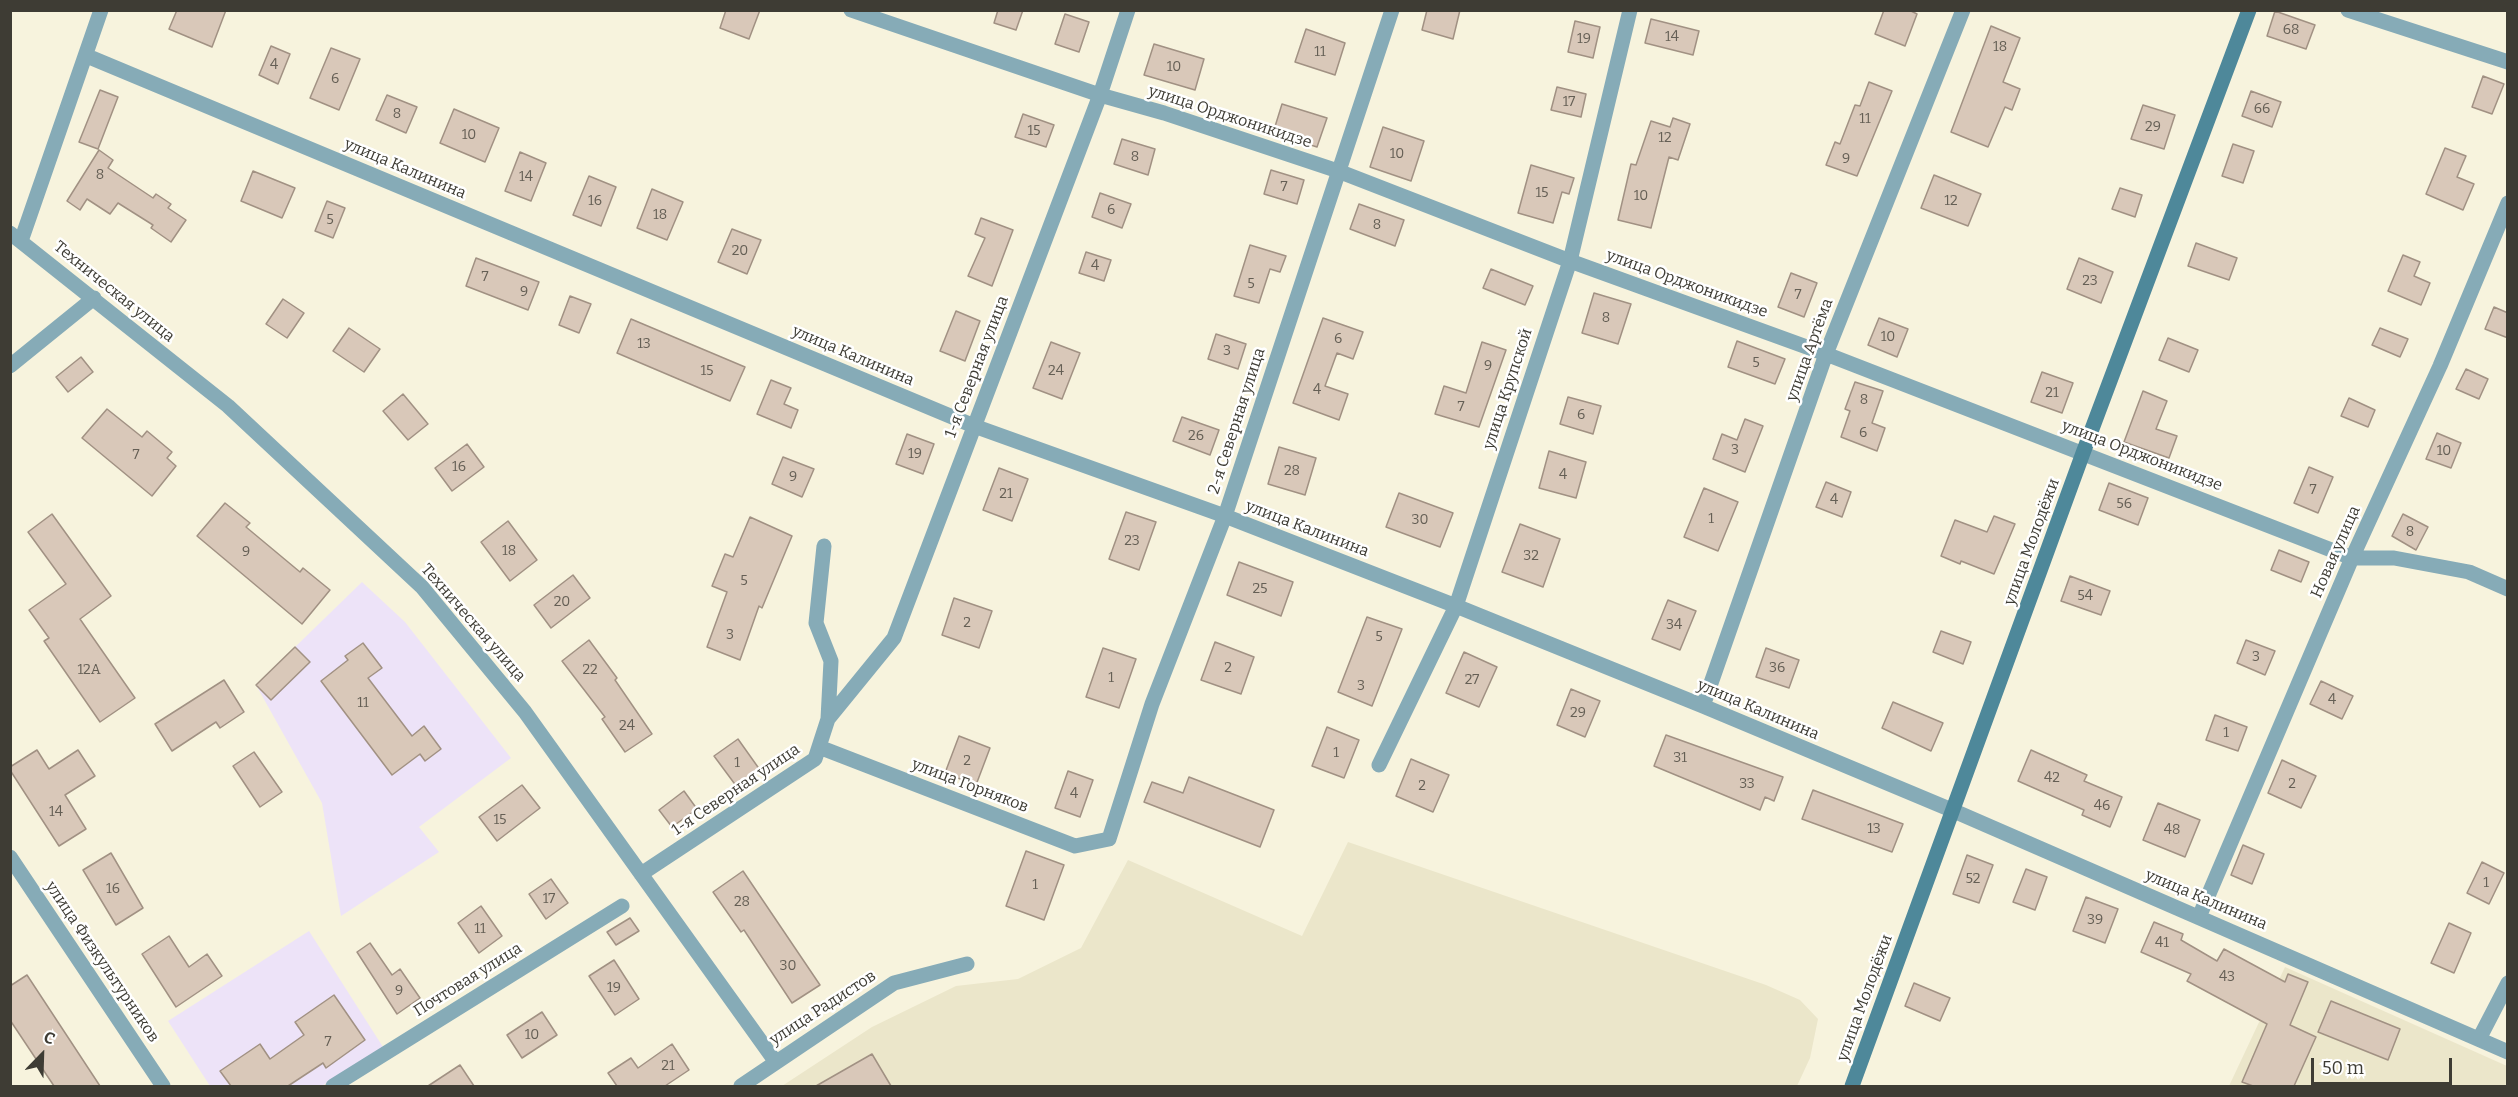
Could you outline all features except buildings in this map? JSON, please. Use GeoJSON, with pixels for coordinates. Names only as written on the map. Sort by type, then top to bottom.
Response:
{"type":"FeatureCollection","features":[{"type":"Feature","properties":{"kind":"main road","name":"улица Молодёжи"},"geometry":{"type":"LineString","coordinates":[[1852,1086],[2083,453],[2249,10]]}},
{"type":"Feature","properties":{"kind":"street"},"geometry":{"type":"LineString","coordinates":[[16,237],[87,56],[101,10]]}},
{"type":"Feature","properties":{"kind":"street","name":"улица Орджоникидзе"},"geometry":{"type":"LineString","coordinates":[[851,10],[1100,95],[1164,113],[1338,171],[1570,261],[1826,354],[2352,558],[2394,558],[2469,572],[2508,589]]}},
{"type":"Feature","properties":{"kind":"street","name":"1-я Северная улица"},"geometry":{"type":"LineString","coordinates":[[828,719],[894,638],[1100,95],[1128,10]]}},
{"type":"Feature","properties":{"kind":"street","name":"2-я Северная улица"},"geometry":{"type":"LineString","coordinates":[[1109,839],[1152,704],[1225,516],[1392,10]]}},
{"type":"Feature","properties":{"kind":"street","name":"улица Крупской"},"geometry":{"type":"LineString","coordinates":[[1379,765],[1456,606],[1570,261],[1630,10]]}},
{"type":"Feature","properties":{"kind":"street","name":"улица Артёма"},"geometry":{"type":"LineString","coordinates":[[1703,706],[1826,354],[1963,10]]}},
{"type":"Feature","properties":{"kind":"street"},"geometry":{"type":"LineString","coordinates":[[2348,10],[2508,62]]}},
{"type":"Feature","properties":{"kind":"street","name":"улица Калинина"},"geometry":{"type":"LineString","coordinates":[[87,56],[974,426],[1225,516],[1703,706],[1954,811],[2508,1052]]}},
{"type":"Feature","properties":{"kind":"street","name":"Новая улица"},"geometry":{"type":"LineString","coordinates":[[2199,917],[2352,558],[2440,366],[2508,203]]}},
{"type":"Feature","properties":{"kind":"street","name":"Техническая улица"},"geometry":{"type":"LineString","coordinates":[[16,237],[228,406],[422,587],[525,712],[775,1061]]}},
{"type":"Feature","properties":{"kind":"street"},"geometry":{"type":"LineString","coordinates":[[10,366],[94,298]]}},
{"type":"Feature","properties":{"kind":"street","name":"1-я Северная улица"},"geometry":{"type":"LineString","coordinates":[[642,874],[815,759],[828,719],[831,661],[816,623],[824,546]]}},
{"type":"Feature","properties":{"kind":"street","name":"улица Горняков"},"geometry":{"type":"LineString","coordinates":[[819,747],[1075,846],[1109,839]]}},
{"type":"Feature","properties":{"kind":"street","name":"улица Физкультурников"},"geometry":{"type":"LineString","coordinates":[[10,857],[163,1086]]}},
{"type":"Feature","properties":{"kind":"street","name":"Почтовая улица"},"geometry":{"type":"LineString","coordinates":[[333,1086],[622,906]]}},
{"type":"Feature","properties":{"kind":"street","name":"улица Радистов"},"geometry":{"type":"LineString","coordinates":[[741,1086],[894,983],[967,964]]}},
{"type":"Feature","properties":{"kind":"street"},"geometry":{"type":"LineString","coordinates":[[2479,1039],[2508,983]]}},
{"type":"Feature","properties":{"kind":"shaded area"},"geometry":{"type":"Polygon","coordinates":[[[362,582],[405,622],[511,758],[419,827],[439,852],[341,916],[322,803],[256,685],[362,582]]]}},
{"type":"Feature","properties":{"kind":"shaded area"},"geometry":{"type":"Polygon","coordinates":[[[1348,842],[1766,985],[1800,1000],[1818,1019],[1810,1058],[1797,1086],[782,1086],[872,1027],[956,986],[1018,979],[1081,948],[1128,860],[1302,936],[1348,842]]]}},
{"type":"Feature","properties":{"kind":"shaded area"},"geometry":{"type":"Polygon","coordinates":[[[309,931],[383,1047],[322,1086],[210,1086],[168,1021],[309,931]]]}},
{"type":"Feature","properties":{"kind":"shaded area"},"geometry":{"type":"Polygon","coordinates":[[[2285,967],[2507,1066],[2507,1086],[2229,1086],[2285,967]]]}}]}
